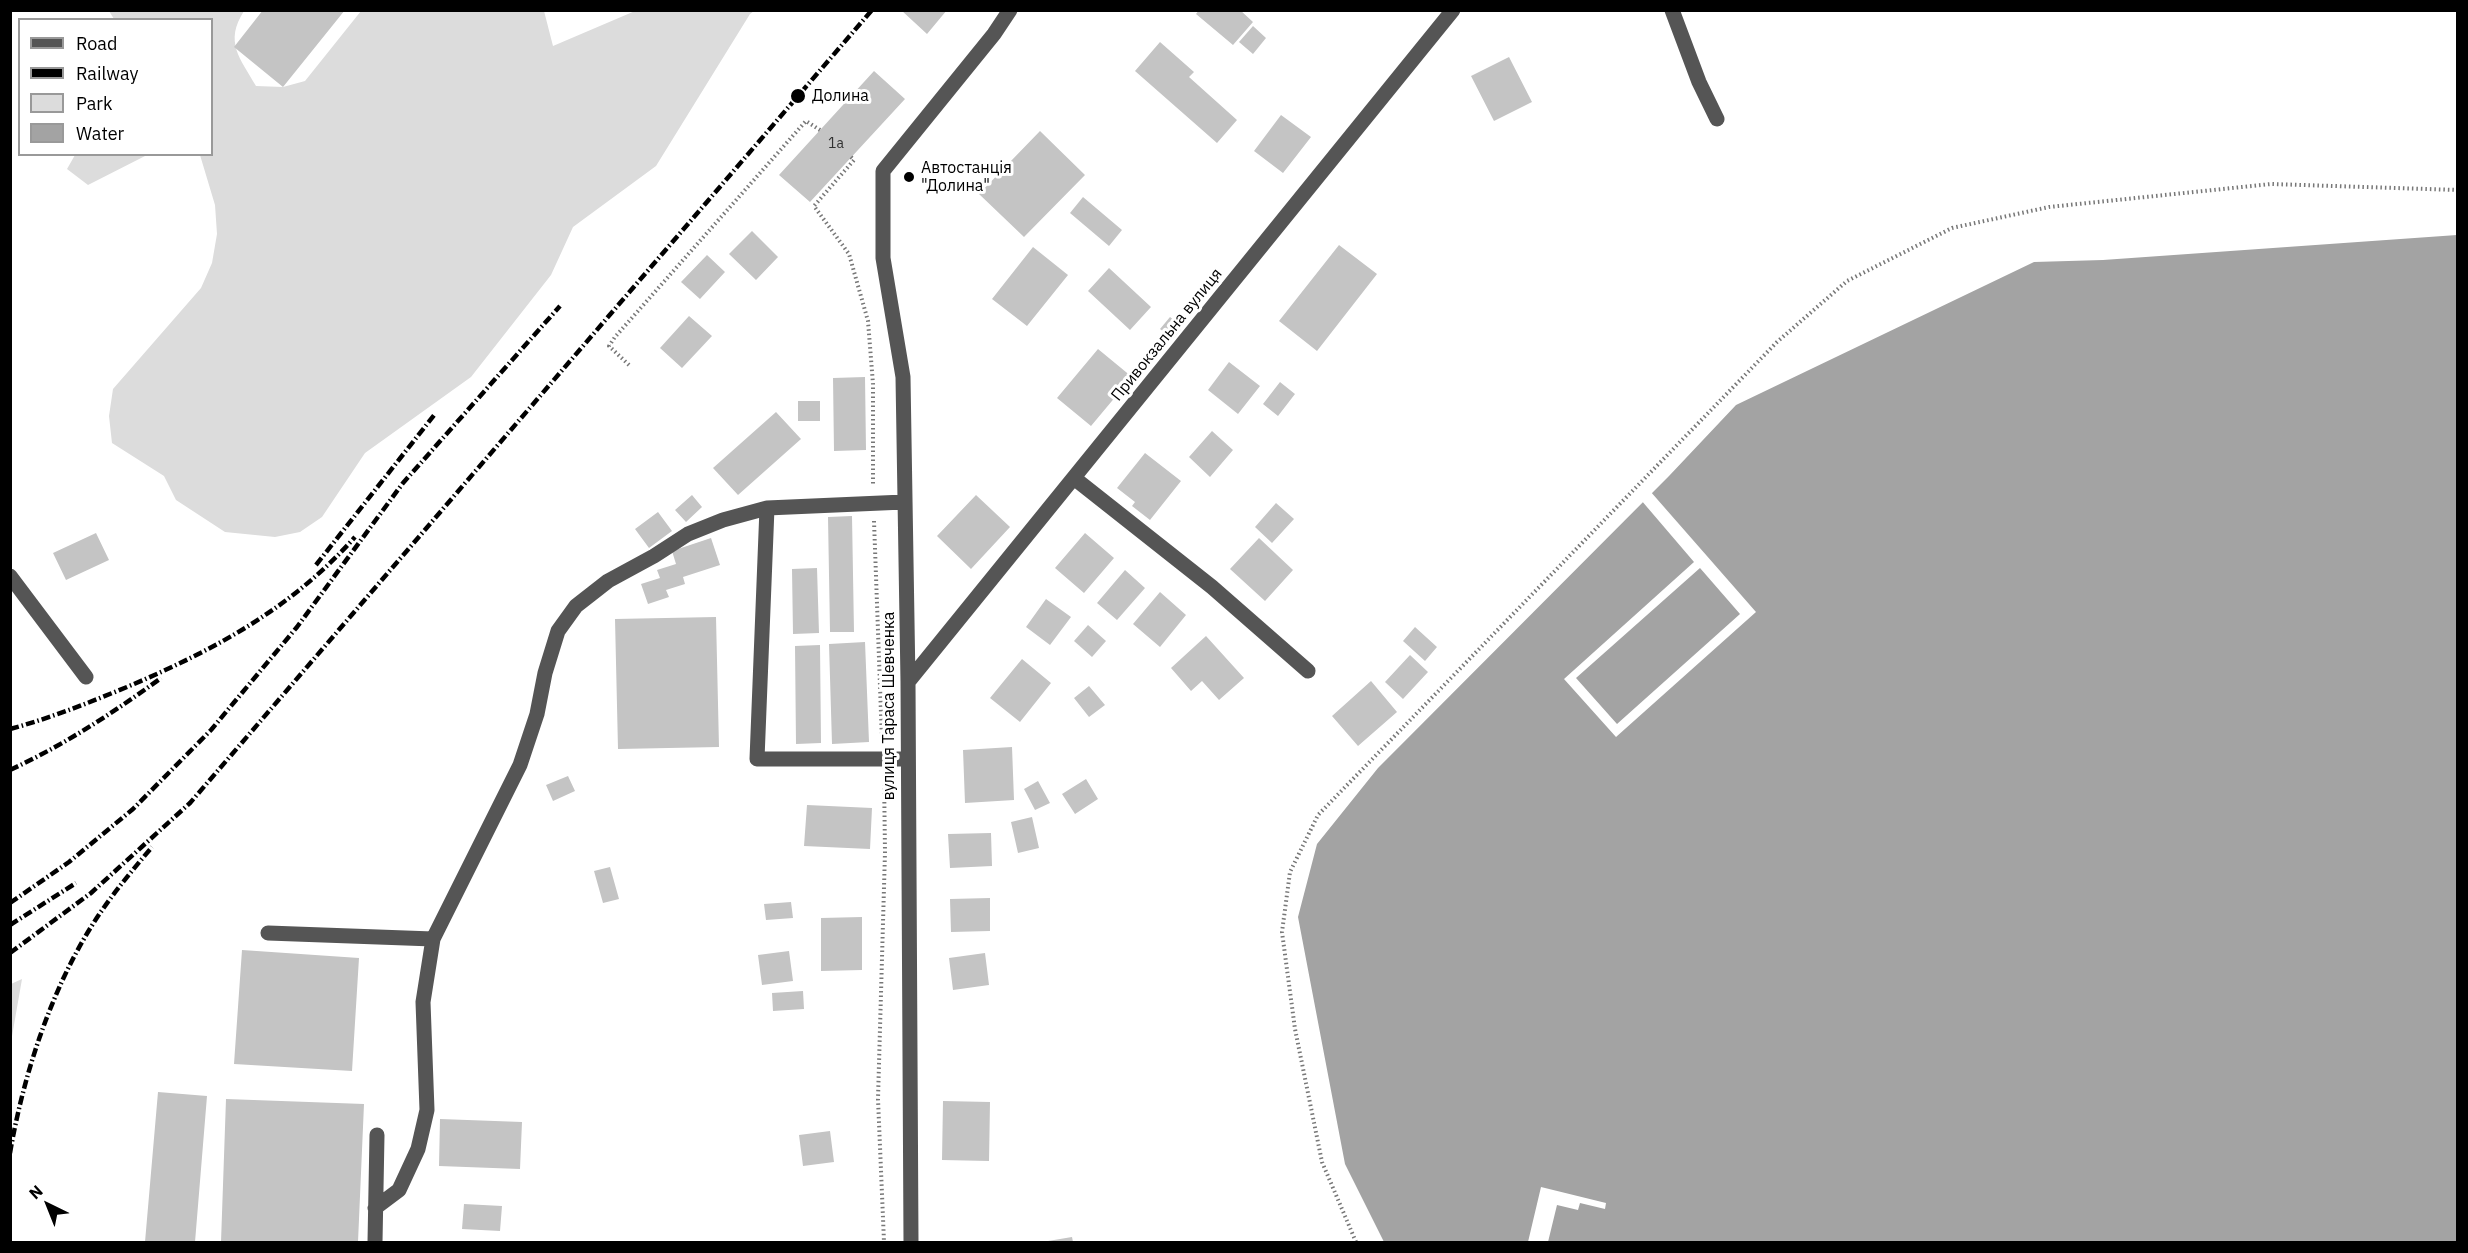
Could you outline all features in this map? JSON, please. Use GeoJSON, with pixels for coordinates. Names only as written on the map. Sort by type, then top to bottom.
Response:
{"type":"FeatureCollection","features":[{"type":"Feature","properties":{"kind":"street","name":"вулиця Тараса Шевченка"},"geometry":{"type":"LineString","coordinates":[[911,1242],[908,682],[903,377],[883,258],[883,171],[994,34],[1010,10]]}},
{"type":"Feature","properties":{"kind":"street","name":"Привокзальна вулиця"},"geometry":{"type":"LineString","coordinates":[[908,682],[1453,10]]}},
{"type":"Feature","properties":{"kind":"street"},"geometry":{"type":"LineString","coordinates":[[1672,10],[1699,82],[1717,119]]}},
{"type":"Feature","properties":{"kind":"street"},"geometry":{"type":"LineString","coordinates":[[1074,478],[1212,587],[1308,671]]}},
{"type":"Feature","properties":{"kind":"street"},"geometry":{"type":"LineString","coordinates":[[375,1208],[399,1190],[418,1149],[427,1110],[423,1002],[433,939],[520,765],[537,714],[545,673],[558,631],[576,606],[608,581],[688,534],[723,520],[766,508],[904,502]]}},
{"type":"Feature","properties":{"kind":"street"},"geometry":{"type":"LineString","coordinates":[[766,508],[757,759],[907,759]]}},
{"type":"Feature","properties":{"kind":"street"},"geometry":{"type":"LineString","coordinates":[[10,576],[86,677]]}},
{"type":"Feature","properties":{"kind":"street"},"geometry":{"type":"LineString","coordinates":[[268,933],[433,939]]}},
{"type":"Feature","properties":{"kind":"street"},"geometry":{"type":"LineString","coordinates":[[375,1242],[377,1135]]}},
{"type":"Feature","properties":{"kind":"path"},"geometry":{"type":"LineString","coordinates":[[629,365],[609,346],[615,337],[806,121],[820,130]]}},
{"type":"Feature","properties":{"kind":"path"},"geometry":{"type":"LineString","coordinates":[[851,158],[854,160],[814,206],[849,254],[868,321],[873,384],[873,503],[885,852],[878,1099],[884,1242]]}},
{"type":"Feature","properties":{"kind":"path"},"geometry":{"type":"LineString","coordinates":[[1356,1242],[1322,1162],[1295,1029],[1282,932],[1290,872],[1318,815],[1777,342],[1847,280],[1952,228],[2049,207],[2271,184],[2457,190]]}},
{"type":"Feature","properties":{"kind":"green space"},"geometry":{"type":"Polygon","coordinates":[[[109,11],[244,11],[235,32],[236,50],[240,58],[256,86],[283,87],[305,81],[361,11],[544,11],[553,46],[635,11],[754,11],[656,166],[573,227],[551,275],[471,377],[365,453],[322,517],[300,532],[275,537],[225,532],[176,500],[164,476],[112,443],[109,416],[113,389],[201,288],[212,263],[217,234],[215,205],[200,156],[213,156],[213,18],[113,18],[109,11]]]}},
{"type":"Feature","properties":{"kind":"green space"},"geometry":{"type":"Polygon","coordinates":[[[74,156],[145,156],[88,185],[67,169],[74,156]]]}},
{"type":"Feature","properties":{"kind":"green space"},"geometry":{"type":"Polygon","coordinates":[[[22,979],[11,1042],[11,984],[22,979]]]}},
{"type":"Feature","properties":{"kind":"water"},"geometry":{"type":"Polygon","coordinates":[[[2457,235],[2457,1242],[1384,1242],[1345,1164],[1298,917],[1317,844],[1378,768],[1669,476],[1736,405],[2034,262],[2103,260],[2457,235]]]}},
{"type":"Feature","properties":{"kind":"pier"},"geometry":{"type":"Polygon","coordinates":[[[1650,491],[1756,612],[1616,737],[1564,679],[1694,562],[1641,500],[1650,491]],[[1700,568],[1576,678],[1617,724],[1740,614],[1700,568]]]}},
{"type":"Feature","properties":{"kind":"pier"},"geometry":{"type":"Polygon","coordinates":[[[1541,1187],[1606,1203],[1605,1209],[1580,1203],[1578,1210],[1557,1205],[1548,1242],[1528,1242],[1541,1187]]]}},
{"type":"Feature","properties":{"kind":"building"},"geometry":{"type":"Polygon","coordinates":[[[263,10],[345,10],[283,87],[234,47],[263,10]]]}},
{"type":"Feature","properties":{"kind":"building"},"geometry":{"type":"Polygon","coordinates":[[[901,10],[947,10],[927,34],[901,10]]]}},
{"type":"Feature","properties":{"kind":"building"},"geometry":{"type":"Polygon","coordinates":[[[1199,10],[1240,10],[1253,22],[1233,45],[1196,14],[1199,10]]]}},
{"type":"Feature","properties":{"kind":"building"},"geometry":{"type":"Polygon","coordinates":[[[1253,26],[1266,38],[1253,54],[1239,42],[1253,26]]]}},
{"type":"Feature","properties":{"kind":"building"},"geometry":{"type":"Polygon","coordinates":[[[1160,42],[1194,72],[1189,77],[1237,120],[1217,143],[1135,71],[1160,42]]]}},
{"type":"Feature","properties":{"kind":"building"},"geometry":{"type":"Polygon","coordinates":[[[1509,57],[1532,102],[1494,121],[1471,76],[1509,57]]]}},
{"type":"Feature","properties":{"kind":"building"},"geometry":{"type":"Polygon","coordinates":[[[874,71],[905,99],[810,202],[779,175],[874,71]]]}},
{"type":"Feature","properties":{"kind":"building"},"geometry":{"type":"Polygon","coordinates":[[[1281,115],[1311,137],[1283,173],[1254,151],[1281,115]]]}},
{"type":"Feature","properties":{"kind":"building"},"geometry":{"type":"Polygon","coordinates":[[[1040,131],[1085,175],[1024,237],[979,194],[1040,131]]]}},
{"type":"Feature","properties":{"kind":"building"},"geometry":{"type":"Polygon","coordinates":[[[1083,197],[1122,230],[1109,246],[1070,213],[1083,197]]]}},
{"type":"Feature","properties":{"kind":"building"},"geometry":{"type":"Polygon","coordinates":[[[752,231],[778,257],[756,280],[729,254],[752,231]]]}},
{"type":"Feature","properties":{"kind":"building"},"geometry":{"type":"Polygon","coordinates":[[[1339,245],[1377,274],[1317,351],[1279,321],[1339,245]]]}},
{"type":"Feature","properties":{"kind":"building"},"geometry":{"type":"Polygon","coordinates":[[[1033,247],[1068,275],[1027,326],[992,299],[1033,247]]]}},
{"type":"Feature","properties":{"kind":"building"},"geometry":{"type":"Polygon","coordinates":[[[707,255],[725,272],[700,299],[681,282],[707,255]]]}},
{"type":"Feature","properties":{"kind":"building"},"geometry":{"type":"Polygon","coordinates":[[[1109,268],[1151,307],[1130,330],[1088,291],[1109,268]]]}},
{"type":"Feature","properties":{"kind":"building"},"geometry":{"type":"Polygon","coordinates":[[[689,316],[712,336],[682,368],[660,348],[689,316]]]}},
{"type":"Feature","properties":{"kind":"building"},"geometry":{"type":"Polygon","coordinates":[[[1170,317],[1183,327],[1173,339],[1160,329],[1170,317]]]}},
{"type":"Feature","properties":{"kind":"building"},"geometry":{"type":"Polygon","coordinates":[[[1098,349],[1132,377],[1091,426],[1057,398],[1098,349]]]}},
{"type":"Feature","properties":{"kind":"building"},"geometry":{"type":"Polygon","coordinates":[[[1229,362],[1260,386],[1238,414],[1208,390],[1229,362]]]}},
{"type":"Feature","properties":{"kind":"building"},"geometry":{"type":"Polygon","coordinates":[[[865,377],[866,450],[834,451],[833,378],[865,377]]]}},
{"type":"Feature","properties":{"kind":"building"},"geometry":{"type":"Polygon","coordinates":[[[1280,382],[1295,394],[1278,416],[1263,404],[1280,382]]]}},
{"type":"Feature","properties":{"kind":"building"},"geometry":{"type":"Polygon","coordinates":[[[798,401],[820,401],[820,421],[798,421],[798,401]]]}},
{"type":"Feature","properties":{"kind":"building"},"geometry":{"type":"Polygon","coordinates":[[[776,412],[801,439],[738,495],[713,468],[776,412]]]}},
{"type":"Feature","properties":{"kind":"building"},"geometry":{"type":"Polygon","coordinates":[[[1212,431],[1233,450],[1210,477],[1189,457],[1212,431]]]}},
{"type":"Feature","properties":{"kind":"building"},"geometry":{"type":"Polygon","coordinates":[[[1145,453],[1181,481],[1150,520],[1132,506],[1135,502],[1117,488],[1145,453]]]}},
{"type":"Feature","properties":{"kind":"building"},"geometry":{"type":"Polygon","coordinates":[[[692,495],[702,507],[686,522],[675,510],[692,495]]]}},
{"type":"Feature","properties":{"kind":"building"},"geometry":{"type":"Polygon","coordinates":[[[976,495],[1010,527],[971,569],[937,536],[976,495]]]}},
{"type":"Feature","properties":{"kind":"building"},"geometry":{"type":"Polygon","coordinates":[[[1276,503],[1294,519],[1272,543],[1255,527],[1276,503]]]}},
{"type":"Feature","properties":{"kind":"building"},"geometry":{"type":"Polygon","coordinates":[[[658,512],[672,531],[649,548],[635,529],[658,512]]]}},
{"type":"Feature","properties":{"kind":"building"},"geometry":{"type":"Polygon","coordinates":[[[852,516],[854,632],[830,632],[828,517],[852,516]]]}},
{"type":"Feature","properties":{"kind":"building"},"geometry":{"type":"Polygon","coordinates":[[[96,533],[109,560],[66,580],[53,553],[96,533]]]}},
{"type":"Feature","properties":{"kind":"building"},"geometry":{"type":"Polygon","coordinates":[[[1085,533],[1114,558],[1084,593],[1055,568],[1085,533]]]}},
{"type":"Feature","properties":{"kind":"building"},"geometry":{"type":"Polygon","coordinates":[[[711,538],[720,565],[683,577],[685,584],[666,590],[669,597],[648,604],[641,584],[660,578],[657,570],[676,564],[672,551],[711,538]]]}},
{"type":"Feature","properties":{"kind":"building"},"geometry":{"type":"Polygon","coordinates":[[[1259,538],[1293,570],[1265,601],[1230,569],[1259,538]]]}},
{"type":"Feature","properties":{"kind":"building"},"geometry":{"type":"Polygon","coordinates":[[[817,568],[819,633],[793,634],[792,569],[817,568]]]}},
{"type":"Feature","properties":{"kind":"building"},"geometry":{"type":"Polygon","coordinates":[[[1125,570],[1145,588],[1117,620],[1097,603],[1125,570]]]}},
{"type":"Feature","properties":{"kind":"building"},"geometry":{"type":"Polygon","coordinates":[[[1160,592],[1186,615],[1160,647],[1133,624],[1160,592]]]}},
{"type":"Feature","properties":{"kind":"building"},"geometry":{"type":"Polygon","coordinates":[[[1046,599],[1071,617],[1050,645],[1026,627],[1046,599]]]}},
{"type":"Feature","properties":{"kind":"building"},"geometry":{"type":"Polygon","coordinates":[[[716,617],[719,747],[618,749],[615,619],[716,617]]]}},
{"type":"Feature","properties":{"kind":"building"},"geometry":{"type":"Polygon","coordinates":[[[1088,625],[1106,641],[1092,657],[1074,641],[1088,625]]]}},
{"type":"Feature","properties":{"kind":"building"},"geometry":{"type":"Polygon","coordinates":[[[1415,627],[1437,647],[1425,661],[1403,641],[1415,627]]]}},
{"type":"Feature","properties":{"kind":"building"},"geometry":{"type":"Polygon","coordinates":[[[1206,636],[1244,678],[1219,700],[1202,681],[1191,691],[1171,668],[1206,636]]]}},
{"type":"Feature","properties":{"kind":"building"},"geometry":{"type":"Polygon","coordinates":[[[865,642],[869,742],[832,744],[829,644],[865,642]]]}},
{"type":"Feature","properties":{"kind":"building"},"geometry":{"type":"Polygon","coordinates":[[[820,645],[821,743],[796,744],[795,646],[820,645]]]}},
{"type":"Feature","properties":{"kind":"building"},"geometry":{"type":"Polygon","coordinates":[[[1410,655],[1428,672],[1403,699],[1385,682],[1410,655]]]}},
{"type":"Feature","properties":{"kind":"building"},"geometry":{"type":"Polygon","coordinates":[[[1022,659],[1051,683],[1020,722],[990,698],[1022,659]]]}},
{"type":"Feature","properties":{"kind":"building"},"geometry":{"type":"Polygon","coordinates":[[[1371,681],[1397,712],[1358,746],[1332,716],[1371,681]]]}},
{"type":"Feature","properties":{"kind":"building"},"geometry":{"type":"Polygon","coordinates":[[[1089,686],[1105,705],[1089,717],[1074,698],[1089,686]]]}},
{"type":"Feature","properties":{"kind":"building"},"geometry":{"type":"Polygon","coordinates":[[[1012,747],[1014,800],[965,803],[963,750],[1012,747]]]}},
{"type":"Feature","properties":{"kind":"building"},"geometry":{"type":"Polygon","coordinates":[[[568,776],[575,791],[553,801],[546,785],[568,776]]]}},
{"type":"Feature","properties":{"kind":"building"},"geometry":{"type":"Polygon","coordinates":[[[1086,779],[1098,799],[1075,814],[1062,794],[1086,779]]]}},
{"type":"Feature","properties":{"kind":"building"},"geometry":{"type":"Polygon","coordinates":[[[1038,781],[1050,803],[1035,810],[1024,789],[1038,781]]]}},
{"type":"Feature","properties":{"kind":"building"},"geometry":{"type":"Polygon","coordinates":[[[807,805],[872,808],[870,849],[804,846],[807,805]]]}},
{"type":"Feature","properties":{"kind":"building"},"geometry":{"type":"Polygon","coordinates":[[[1032,817],[1039,848],[1018,853],[1011,822],[1032,817]]]}},
{"type":"Feature","properties":{"kind":"building"},"geometry":{"type":"Polygon","coordinates":[[[991,833],[992,866],[950,868],[948,834],[991,833]]]}},
{"type":"Feature","properties":{"kind":"building"},"geometry":{"type":"Polygon","coordinates":[[[610,867],[619,899],[603,903],[594,871],[610,867]]]}},
{"type":"Feature","properties":{"kind":"building"},"geometry":{"type":"Polygon","coordinates":[[[990,898],[990,931],[951,932],[950,899],[990,898]]]}},
{"type":"Feature","properties":{"kind":"building"},"geometry":{"type":"Polygon","coordinates":[[[791,902],[793,918],[766,920],[764,904],[791,902]]]}},
{"type":"Feature","properties":{"kind":"building"},"geometry":{"type":"Polygon","coordinates":[[[862,917],[862,970],[821,971],[821,918],[862,917]]]}},
{"type":"Feature","properties":{"kind":"building"},"geometry":{"type":"Polygon","coordinates":[[[242,950],[359,958],[352,1071],[234,1064],[242,950]]]}},
{"type":"Feature","properties":{"kind":"building"},"geometry":{"type":"Polygon","coordinates":[[[789,951],[793,981],[762,985],[758,955],[789,951]]]}},
{"type":"Feature","properties":{"kind":"building"},"geometry":{"type":"Polygon","coordinates":[[[985,953],[989,985],[953,990],[949,958],[985,953]]]}},
{"type":"Feature","properties":{"kind":"building"},"geometry":{"type":"Polygon","coordinates":[[[803,991],[804,1009],[773,1011],[772,993],[803,991]]]}},
{"type":"Feature","properties":{"kind":"building"},"geometry":{"type":"Polygon","coordinates":[[[158,1092],[207,1096],[195,1242],[145,1242],[158,1092]]]}},
{"type":"Feature","properties":{"kind":"building"},"geometry":{"type":"Polygon","coordinates":[[[226,1099],[364,1104],[358,1242],[221,1242],[226,1099]]]}},
{"type":"Feature","properties":{"kind":"building"},"geometry":{"type":"Polygon","coordinates":[[[943,1101],[990,1102],[989,1161],[942,1160],[943,1101]]]}},
{"type":"Feature","properties":{"kind":"building"},"geometry":{"type":"Polygon","coordinates":[[[440,1119],[522,1122],[520,1169],[439,1166],[440,1119]]]}},
{"type":"Feature","properties":{"kind":"building"},"geometry":{"type":"Polygon","coordinates":[[[830,1131],[834,1162],[803,1166],[799,1135],[830,1131]]]}},
{"type":"Feature","properties":{"kind":"building"},"geometry":{"type":"Polygon","coordinates":[[[464,1204],[502,1206],[500,1231],[462,1229],[464,1204]]]}},
{"type":"Feature","properties":{"kind":"building"},"geometry":{"type":"Polygon","coordinates":[[[1072,1237],[1073,1242],[1048,1242],[1048,1241],[1072,1237]]]}},
{"type":"Feature","properties":{"kind":"railway"},"geometry":{"type":"LineString","coordinates":[[10,953],[91,893],[190,803],[872,10]]}},
{"type":"Feature","properties":{"kind":"railway"},"geometry":{"type":"LineString","coordinates":[[10,903],[69,862],[133,809],[211,730],[297,627],[403,483],[560,306]]}},
{"type":"Feature","properties":{"kind":"railway"},"geometry":{"type":"LineString","coordinates":[[316,565],[435,414]]}},
{"type":"Feature","properties":{"kind":"railway"},"geometry":{"type":"LineString","coordinates":[[10,729],[55,715],[127,687],[220,642],[250,625],[305,586],[355,537]]}},
{"type":"Feature","properties":{"kind":"railway"},"geometry":{"type":"LineString","coordinates":[[10,770],[88,728],[161,678]]}},
{"type":"Feature","properties":{"kind":"railway"},"geometry":{"type":"LineString","coordinates":[[10,1153],[31,1065],[63,979],[98,916],[152,847]]}},
{"type":"Feature","properties":{"kind":"railway"},"geometry":{"type":"LineString","coordinates":[[10,925],[76,883]]}},
{"type":"Feature","properties":{"kind":"place","name":"Долина"},"geometry":{"type":"Point","coordinates":[798,96]}},
{"type":"Feature","properties":{"kind":"place","name":"Автостанція \"Долина\""},"geometry":{"type":"Point","coordinates":[909,177]}}]}
